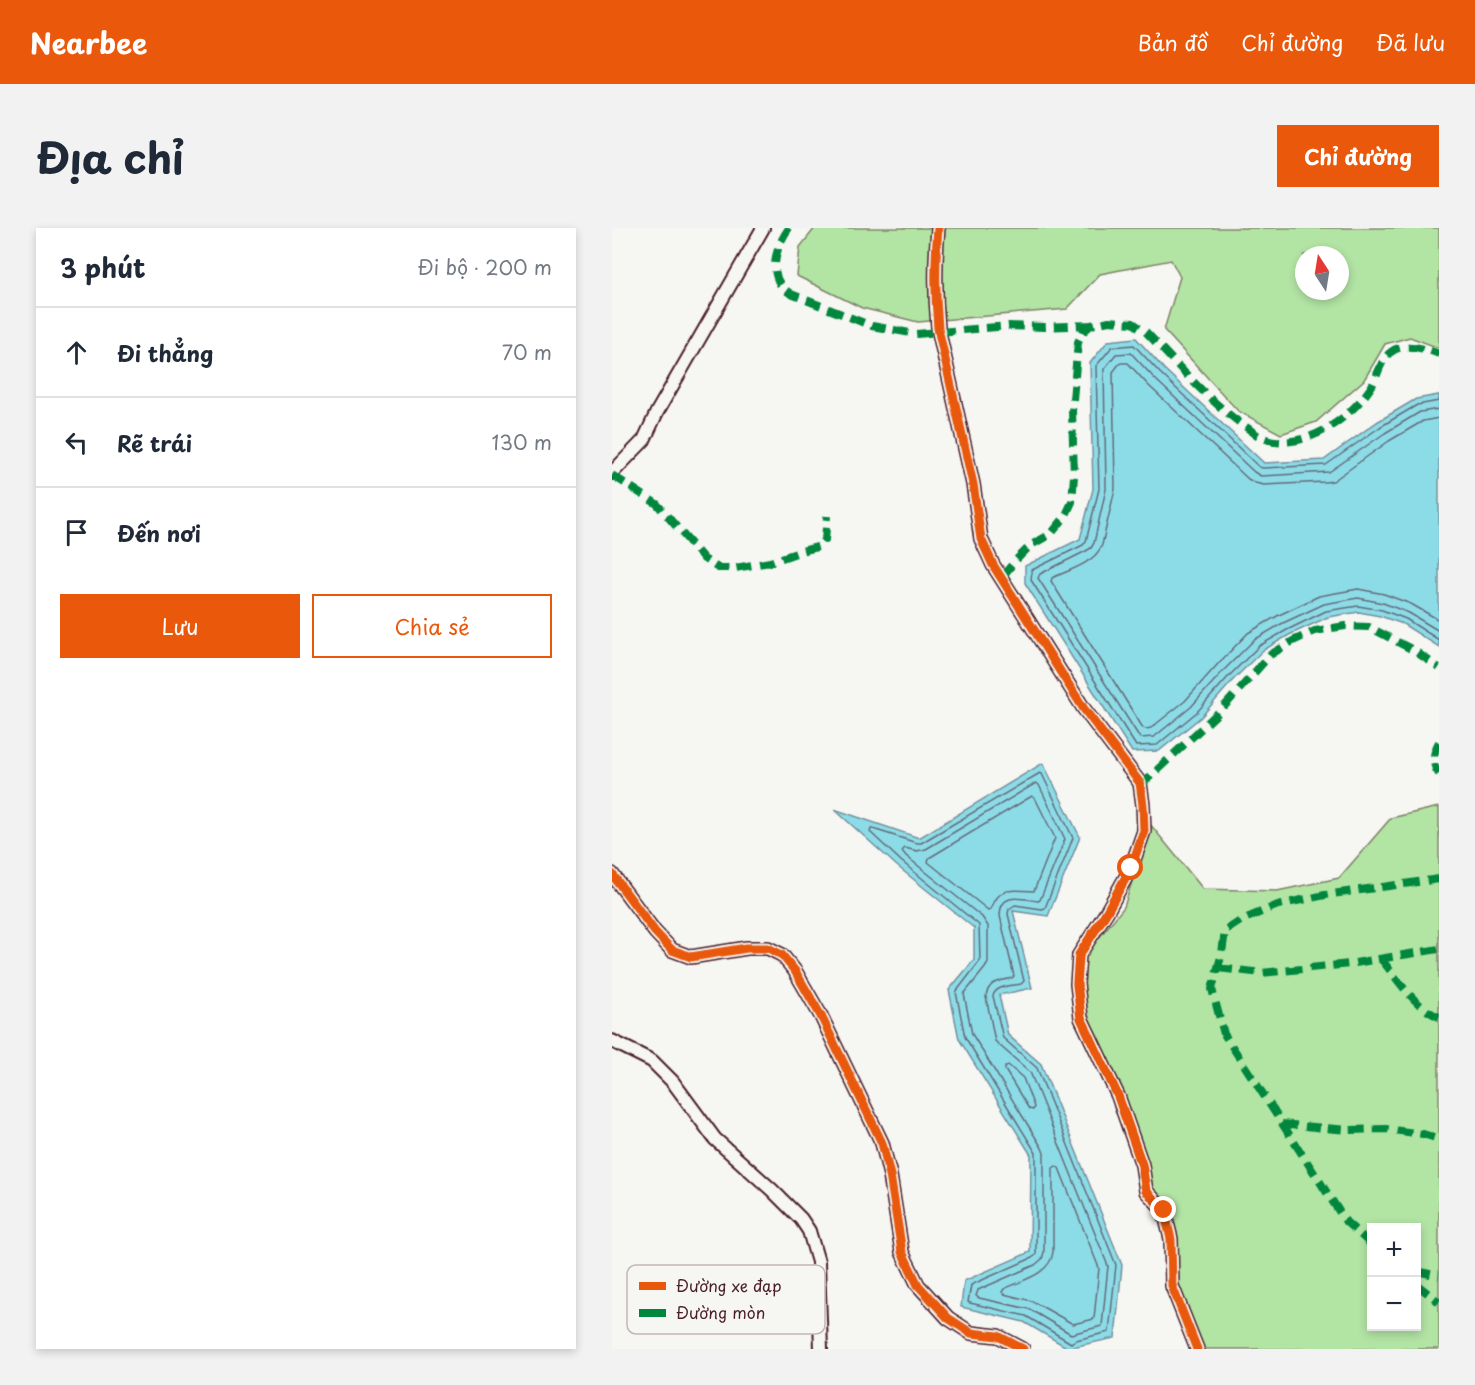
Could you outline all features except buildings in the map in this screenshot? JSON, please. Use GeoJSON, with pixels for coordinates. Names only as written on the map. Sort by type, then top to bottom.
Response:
{"type":"FeatureCollection","features":[{"type":"Feature","properties":{"kind":"street"},"geometry":{"type":"LineString","coordinates":[[612,473],[644,440],[657,412],[764,228]]}},
{"type":"Feature","properties":{"kind":"street"},"geometry":{"type":"LineString","coordinates":[[938,228],[936,288],[938,328],[971,473],[981,539],[993,564],[1084,709],[1140,783],[1144,831],[1131,868],[1079,955],[1077,984],[1081,1018],[1118,1096],[1142,1165],[1146,1191],[1164,1210],[1171,1239],[1172,1286],[1197,1349]]}},
{"type":"Feature","properties":{"kind":"street"},"geometry":{"type":"LineString","coordinates":[[612,874],[655,932],[672,950],[691,957],[747,948],[768,948],[782,955],[795,971],[820,1016],[882,1143],[890,1175],[902,1252],[918,1285],[948,1318],[971,1333],[998,1336],[1023,1349]]}},
{"type":"Feature","properties":{"kind":"street"},"geometry":{"type":"LineString","coordinates":[[612,1041],[652,1061],[673,1082],[715,1139],[801,1219],[809,1231],[818,1265]]}},
{"type":"Feature","properties":{"kind":"street"},"geometry":{"type":"LineString","coordinates":[[820,1334],[821,1349]]}},
{"type":"Feature","properties":{"kind":"green space"},"geometry":{"type":"Polygon","coordinates":[[[815,228],[1439,228],[1439,348],[1410,337],[1385,344],[1364,380],[1316,422],[1281,434],[1238,411],[1164,330],[1180,277],[1171,260],[1100,274],[1067,309],[918,322],[862,308],[797,276],[800,247],[815,228]]]}},
{"type":"Feature","properties":{"kind":"green space"},"geometry":{"type":"Polygon","coordinates":[[[1439,807],[1439,1349],[1197,1349],[1129,1106],[1094,1033],[1072,971],[1124,907],[1150,824],[1203,889],[1277,891],[1339,878],[1391,818],[1439,807]]]}},
{"type":"Feature","properties":{"kind":"water"},"geometry":{"type":"Polygon","coordinates":[[[1136,338],[1164,369],[1264,463],[1324,460],[1377,422],[1416,399],[1439,395],[1439,647],[1403,624],[1380,616],[1359,612],[1328,617],[1289,635],[1262,651],[1201,717],[1159,751],[1132,752],[1025,583],[1025,566],[1080,539],[1093,489],[1090,363],[1108,341],[1136,338]]]}},
{"type":"Feature","properties":{"kind":"water"},"geometry":{"type":"Polygon","coordinates":[[[1043,763],[1080,837],[1048,916],[1013,911],[1032,988],[999,995],[1008,1035],[1041,1064],[1122,1265],[1115,1338],[1068,1348],[1024,1322],[961,1307],[964,1281],[1030,1252],[1031,1155],[959,1039],[949,990],[974,960],[974,928],[897,866],[834,809],[919,838],[1043,763]]]}},
{"type":"Feature","properties":{"kind":"marked path"},"geometry":{"type":"LineString","coordinates":[[789,228],[778,248],[775,263],[777,277],[782,287],[791,294],[872,326],[916,334],[1008,326],[1091,325]]}},
{"type":"Feature","properties":{"kind":"marked path"},"geometry":{"type":"LineString","coordinates":[[1002,577],[1031,545],[1051,534],[1065,517],[1072,502],[1074,476],[1072,411],[1078,342],[1083,332],[1091,325],[1109,321],[1133,323],[1146,332],[1194,382],[1232,417],[1259,436],[1277,441],[1293,441],[1309,437],[1340,420],[1364,396],[1373,384],[1385,359],[1396,349],[1414,347],[1439,354]]}},
{"type":"Feature","properties":{"kind":"marked path"},"geometry":{"type":"LineString","coordinates":[[612,475],[657,504],[704,559],[718,568],[735,568],[770,562],[821,546],[825,540],[827,516]]}},
{"type":"Feature","properties":{"kind":"marked path"},"geometry":{"type":"LineString","coordinates":[[1140,786],[1222,709],[1270,655],[1315,631],[1345,626],[1369,627],[1415,651],[1439,668]]}},
{"type":"Feature","properties":{"kind":"marked path"},"geometry":{"type":"LineString","coordinates":[[1439,742],[1434,758],[1439,774]]}},
{"type":"Feature","properties":{"kind":"marked path"},"geometry":{"type":"LineString","coordinates":[[1367,1241],[1346,1222],[1224,1034],[1212,989],[1222,953],[1225,931],[1242,920],[1278,905],[1325,895],[1439,879]]}},
{"type":"Feature","properties":{"kind":"marked path"},"geometry":{"type":"LineString","coordinates":[[1218,968],[1262,973],[1349,964],[1439,949]]}},
{"type":"Feature","properties":{"kind":"marked path"},"geometry":{"type":"LineString","coordinates":[[1381,959],[1414,999],[1439,1017]]}},
{"type":"Feature","properties":{"kind":"marked path"},"geometry":{"type":"LineString","coordinates":[[1282,1124],[1347,1130],[1386,1129],[1423,1134],[1439,1139]]}},
{"type":"Feature","properties":{"kind":"marked path"},"geometry":{"type":"LineString","coordinates":[[1421,1272],[1439,1276]]}},
{"type":"Feature","properties":{"kind":"marked path"},"geometry":{"type":"LineString","coordinates":[[1421,1288],[1439,1302]]}},
{"type":"Feature","properties":{"kind":"cycle path"},"geometry":{"type":"LineString","coordinates":[[938,228],[936,253],[938,328],[973,484],[981,539],[993,565],[1084,709],[1140,783],[1144,831],[1131,868],[1079,955],[1077,984],[1081,1018],[1118,1096],[1142,1165],[1146,1191],[1164,1210],[1171,1239],[1172,1286],[1197,1349]]}},
{"type":"Feature","properties":{"kind":"cycle path"},"geometry":{"type":"LineString","coordinates":[[612,874],[655,932],[672,950],[691,957],[747,948],[768,948],[782,955],[795,971],[821,1016],[882,1143],[890,1175],[902,1252],[918,1285],[948,1318],[971,1333],[998,1336],[1023,1349]]}},
{"type":"Feature","properties":{"kind":"route"},"geometry":{"type":"LineString","coordinates":[[1131,868],[1079,955],[1077,984],[1081,1018],[1118,1096],[1142,1165],[1146,1191],[1164,1210]]}}]}
